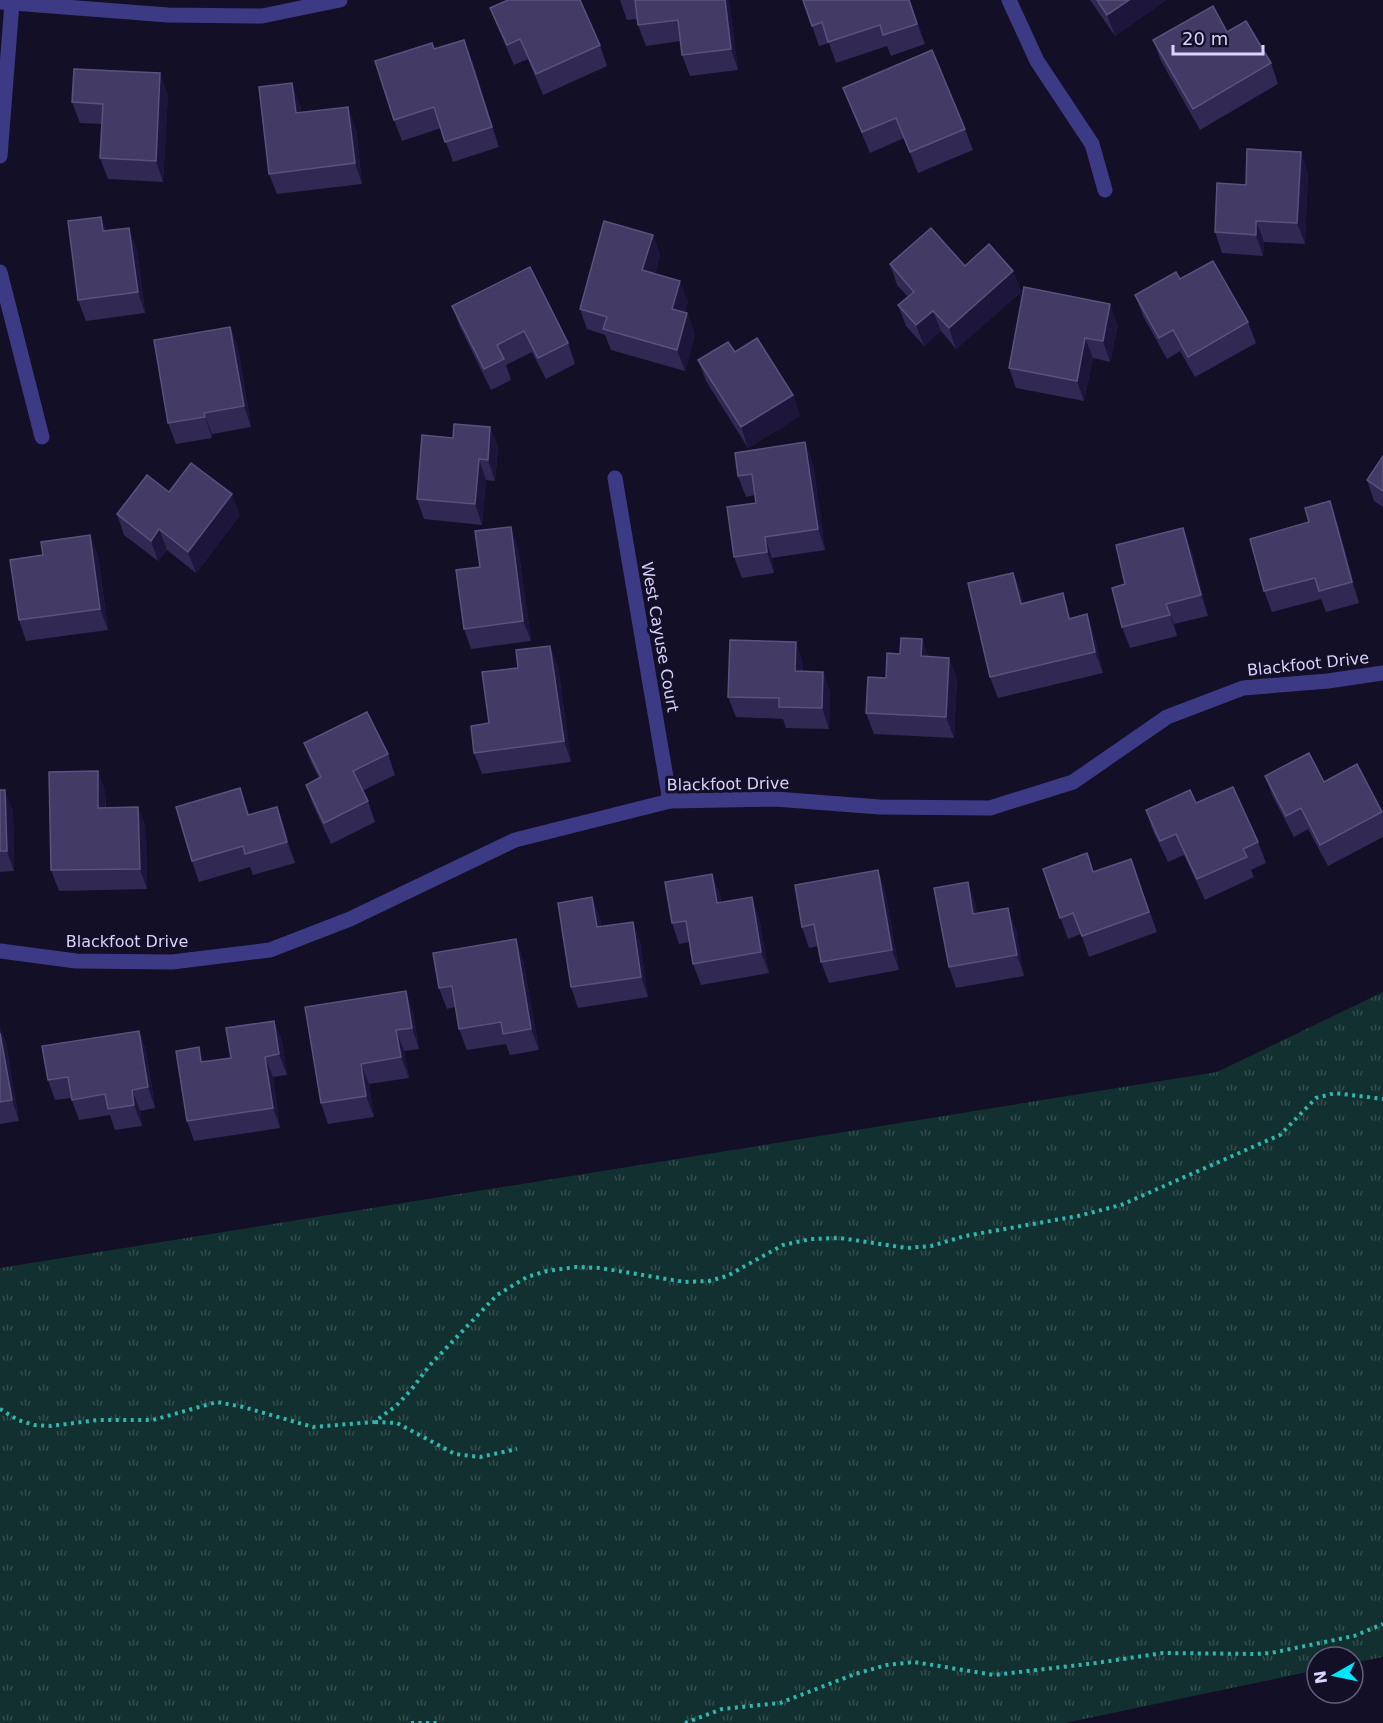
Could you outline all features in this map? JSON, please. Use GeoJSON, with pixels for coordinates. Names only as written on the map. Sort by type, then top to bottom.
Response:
{"type":"FeatureCollection","features":[{"type":"Feature","properties":{"kind":"street"},"geometry":{"type":"LineString","coordinates":[[0,156],[6,2],[168,15],[262,16],[340,0]]}},
{"type":"Feature","properties":{"kind":"street"},"geometry":{"type":"LineString","coordinates":[[1009,0],[1036,61],[1092,144],[1105,190]]}},
{"type":"Feature","properties":{"kind":"street"},"geometry":{"type":"LineString","coordinates":[[0,272],[42,438]]}},
{"type":"Feature","properties":{"kind":"street","name":"West Cayuse Court"},"geometry":{"type":"LineString","coordinates":[[615,478],[670,801]]}},
{"type":"Feature","properties":{"kind":"street","name":"Blackfoot Drive"},"geometry":{"type":"LineString","coordinates":[[0,951],[76,961],[172,962],[270,950],[350,919],[515,840],[670,801],[775,799],[880,807],[990,808],[1073,782],[1167,717],[1243,688],[1328,681],[1383,673]]}},
{"type":"Feature","properties":{"kind":"path"},"geometry":{"type":"LineString","coordinates":[[374,1422],[396,1406],[430,1365],[497,1295],[527,1277],[547,1271],[576,1267],[600,1268],[685,1282],[709,1281],[726,1276],[783,1245],[811,1239],[840,1238],[907,1248],[931,1246],[965,1236],[1078,1216],[1121,1205],[1280,1135],[1316,1098],[1335,1093],[1383,1099]]}},
{"type":"Feature","properties":{"kind":"path"},"geometry":{"type":"LineString","coordinates":[[0,1409],[18,1420],[34,1425],[51,1426],[98,1420],[153,1420],[217,1402],[313,1427],[374,1422],[397,1423],[455,1454],[480,1456],[517,1449]]}},
{"type":"Feature","properties":{"kind":"path"},"geometry":{"type":"LineString","coordinates":[[686,1723],[723,1709],[780,1703],[855,1674],[887,1665],[914,1662],[994,1675],[1163,1653],[1208,1655],[1271,1653],[1354,1636],[1383,1624]]}},
{"type":"Feature","properties":{"kind":"path"},"geometry":{"type":"LineString","coordinates":[[411,1723],[441,1723]]}},
{"type":"Feature","properties":{"kind":"green space"},"geometry":{"type":"Polygon","coordinates":[[[1383,992],[1383,1657],[1365,1661],[1365,1645],[1305,1645],[1305,1673],[1065,1723],[0,1723],[0,1268],[1217,1072],[1383,992]]]}},
{"type":"Feature","properties":{"kind":"building"},"geometry":{"type":"Polygon","coordinates":[[[508,0],[580,0],[600,45],[536,74],[520,39],[507,45],[490,8],[508,0]]]}},
{"type":"Feature","properties":{"kind":"building"},"geometry":{"type":"Polygon","coordinates":[[[635,0],[725,0],[731,49],[682,55],[678,20],[638,25],[635,0]]]}},
{"type":"Feature","properties":{"kind":"building"},"geometry":{"type":"Polygon","coordinates":[[[803,0],[909,0],[917,24],[883,35],[880,25],[828,42],[822,22],[812,26],[803,0]]]}},
{"type":"Feature","properties":{"kind":"building"},"geometry":{"type":"Polygon","coordinates":[[[1097,0],[1129,0],[1107,15],[1097,0]]]}},
{"type":"Feature","properties":{"kind":"building"},"geometry":{"type":"Polygon","coordinates":[[[1213,6],[1227,32],[1246,21],[1271,63],[1193,109],[1153,40],[1213,6]]]}},
{"type":"Feature","properties":{"kind":"building"},"geometry":{"type":"Polygon","coordinates":[[[464,40],[492,127],[445,142],[434,107],[394,120],[375,61],[432,43],[434,49],[464,40]]]}},
{"type":"Feature","properties":{"kind":"building"},"geometry":{"type":"Polygon","coordinates":[[[932,50],[965,129],[910,152],[896,118],[862,132],[843,88],[932,50]]]}},
{"type":"Feature","properties":{"kind":"building"},"geometry":{"type":"Polygon","coordinates":[[[74,69],[160,73],[156,161],[100,158],[103,104],[72,102],[74,69]]]}},
{"type":"Feature","properties":{"kind":"building"},"geometry":{"type":"Polygon","coordinates":[[[292,83],[296,113],[348,107],[355,163],[269,174],[259,87],[292,83]]]}},
{"type":"Feature","properties":{"kind":"building"},"geometry":{"type":"Polygon","coordinates":[[[1247,149],[1301,152],[1297,223],[1256,221],[1256,235],[1215,232],[1217,183],[1246,185],[1247,149]]]}},
{"type":"Feature","properties":{"kind":"building"},"geometry":{"type":"Polygon","coordinates":[[[101,217],[103,231],[129,228],[138,292],[78,300],[68,221],[101,217]]]}},
{"type":"Feature","properties":{"kind":"building"},"geometry":{"type":"Polygon","coordinates":[[[604,221],[653,235],[642,270],[680,281],[672,309],[687,313],[677,350],[603,329],[607,317],[580,309],[604,221]]]}},
{"type":"Feature","properties":{"kind":"building"},"geometry":{"type":"Polygon","coordinates":[[[931,228],[965,266],[989,244],[1013,271],[949,328],[933,311],[916,325],[898,305],[914,292],[890,264],[931,228]]]}},
{"type":"Feature","properties":{"kind":"building"},"geometry":{"type":"Polygon","coordinates":[[[1213,261],[1248,322],[1188,357],[1173,330],[1159,338],[1135,295],[1176,272],[1180,279],[1213,261]]]}},
{"type":"Feature","properties":{"kind":"building"},"geometry":{"type":"Polygon","coordinates":[[[530,267],[568,343],[538,358],[524,331],[497,345],[504,359],[484,369],[452,306],[530,267]]]}},
{"type":"Feature","properties":{"kind":"building"},"geometry":{"type":"Polygon","coordinates":[[[1024,287],[1110,304],[1103,341],[1085,338],[1077,381],[1009,368],[1024,287]]]}},
{"type":"Feature","properties":{"kind":"building"},"geometry":{"type":"Polygon","coordinates":[[[230,327],[244,406],[204,413],[205,417],[168,423],[154,340],[230,327]]]}},
{"type":"Feature","properties":{"kind":"building"},"geometry":{"type":"Polygon","coordinates":[[[757,338],[793,395],[741,427],[698,360],[728,342],[735,352],[757,338]]]}},
{"type":"Feature","properties":{"kind":"building"},"geometry":{"type":"Polygon","coordinates":[[[454,424],[490,427],[488,460],[479,459],[475,504],[417,499],[422,435],[453,438],[454,424]]]}},
{"type":"Feature","properties":{"kind":"building"},"geometry":{"type":"Polygon","coordinates":[[[805,442],[818,529],[765,537],[767,552],[734,557],[727,507],[756,503],[752,474],[738,476],[735,453],[805,442]]]}},
{"type":"Feature","properties":{"kind":"building"},"geometry":{"type":"Polygon","coordinates":[[[1383,456],[1383,491],[1367,480],[1383,456]]]}},
{"type":"Feature","properties":{"kind":"building"},"geometry":{"type":"Polygon","coordinates":[[[191,463],[232,494],[188,552],[159,529],[151,541],[117,514],[147,475],[169,492],[191,463]]]}},
{"type":"Feature","properties":{"kind":"building"},"geometry":{"type":"Polygon","coordinates":[[[1330,501],[1352,582],[1319,591],[1315,578],[1264,591],[1250,539],[1309,522],[1305,508],[1330,501]]]}},
{"type":"Feature","properties":{"kind":"building"},"geometry":{"type":"Polygon","coordinates":[[[511,527],[523,621],[464,629],[456,570],[480,567],[475,531],[511,527]]]}},
{"type":"Feature","properties":{"kind":"building"},"geometry":{"type":"Polygon","coordinates":[[[1183,528],[1201,595],[1166,604],[1170,615],[1122,627],[1112,588],[1125,584],[1116,545],[1183,528]]]}},
{"type":"Feature","properties":{"kind":"building"},"geometry":{"type":"Polygon","coordinates":[[[90,535],[100,609],[19,620],[10,560],[43,555],[41,542],[90,535]]]}},
{"type":"Feature","properties":{"kind":"building"},"geometry":{"type":"Polygon","coordinates":[[[1013,573],[1021,604],[1063,593],[1069,619],[1087,614],[1095,652],[990,677],[968,583],[1013,573]]]}},
{"type":"Feature","properties":{"kind":"building"},"geometry":{"type":"Polygon","coordinates":[[[901,638],[922,639],[921,656],[949,658],[946,717],[866,713],[868,677],[886,678],[887,653],[900,654],[901,638]]]}},
{"type":"Feature","properties":{"kind":"building"},"geometry":{"type":"Polygon","coordinates":[[[730,640],[796,642],[795,671],[823,672],[822,708],[779,707],[779,698],[728,697],[730,640]]]}},
{"type":"Feature","properties":{"kind":"building"},"geometry":{"type":"Polygon","coordinates":[[[550,646],[564,741],[474,753],[471,726],[489,723],[482,672],[518,668],[516,650],[550,646]]]}},
{"type":"Feature","properties":{"kind":"building"},"geometry":{"type":"Polygon","coordinates":[[[367,712],[388,754],[353,771],[368,801],[324,823],[306,785],[321,777],[304,743],[367,712]]]}},
{"type":"Feature","properties":{"kind":"building"},"geometry":{"type":"Polygon","coordinates":[[[1309,753],[1324,782],[1357,764],[1382,812],[1320,845],[1301,808],[1286,816],[1265,776],[1309,753]]]}},
{"type":"Feature","properties":{"kind":"building"},"geometry":{"type":"Polygon","coordinates":[[[98,771],[98,808],[138,807],[140,869],[51,870],[49,772],[98,771]]]}},
{"type":"Feature","properties":{"kind":"building"},"geometry":{"type":"Polygon","coordinates":[[[1233,787],[1258,842],[1243,849],[1247,857],[1197,879],[1176,834],[1160,841],[1146,810],[1190,790],[1196,803],[1233,787]]]}},
{"type":"Feature","properties":{"kind":"building"},"geometry":{"type":"Polygon","coordinates":[[[240,788],[248,815],[277,807],[287,842],[245,854],[243,846],[192,861],[176,807],[240,788]]]}},
{"type":"Feature","properties":{"kind":"building"},"geometry":{"type":"Polygon","coordinates":[[[0,790],[5,790],[7,851],[0,851],[0,790]]]}},
{"type":"Feature","properties":{"kind":"building"},"geometry":{"type":"Polygon","coordinates":[[[1087,853],[1093,872],[1131,859],[1149,912],[1082,936],[1073,913],[1060,918],[1043,869],[1087,853]]]}},
{"type":"Feature","properties":{"kind":"building"},"geometry":{"type":"Polygon","coordinates":[[[878,870],[892,950],[821,962],[814,924],[802,927],[795,885],[878,870]]]}},
{"type":"Feature","properties":{"kind":"building"},"geometry":{"type":"Polygon","coordinates":[[[712,874],[717,903],[752,897],[761,952],[693,964],[686,921],[672,923],[665,882],[712,874]]]}},
{"type":"Feature","properties":{"kind":"building"},"geometry":{"type":"Polygon","coordinates":[[[968,882],[973,914],[1008,908],[1017,955],[949,967],[934,888],[968,882]]]}},
{"type":"Feature","properties":{"kind":"building"},"geometry":{"type":"Polygon","coordinates":[[[592,897],[597,927],[633,922],[641,977],[571,987],[558,903],[592,897]]]}},
{"type":"Feature","properties":{"kind":"building"},"geometry":{"type":"Polygon","coordinates":[[[516,939],[531,1029],[503,1034],[501,1022],[459,1029],[452,986],[439,988],[433,953],[516,939]]]}},
{"type":"Feature","properties":{"kind":"building"},"geometry":{"type":"Polygon","coordinates":[[[406,991],[412,1028],[396,1030],[401,1057],[361,1064],[366,1096],[321,1103],[305,1007],[406,991]]]}},
{"type":"Feature","properties":{"kind":"building"},"geometry":{"type":"Polygon","coordinates":[[[274,1021],[279,1054],[265,1057],[273,1108],[187,1121],[176,1051],[199,1047],[201,1062],[231,1058],[226,1028],[274,1021]]]}},
{"type":"Feature","properties":{"kind":"building"},"geometry":{"type":"Polygon","coordinates":[[[139,1031],[148,1087],[132,1090],[134,1105],[108,1109],[105,1094],[72,1100],[68,1077],[48,1080],[42,1046],[139,1031]]]}},
{"type":"Feature","properties":{"kind":"building"},"geometry":{"type":"Polygon","coordinates":[[[0,1033],[12,1100],[0,1102],[0,1033]]]}}]}
